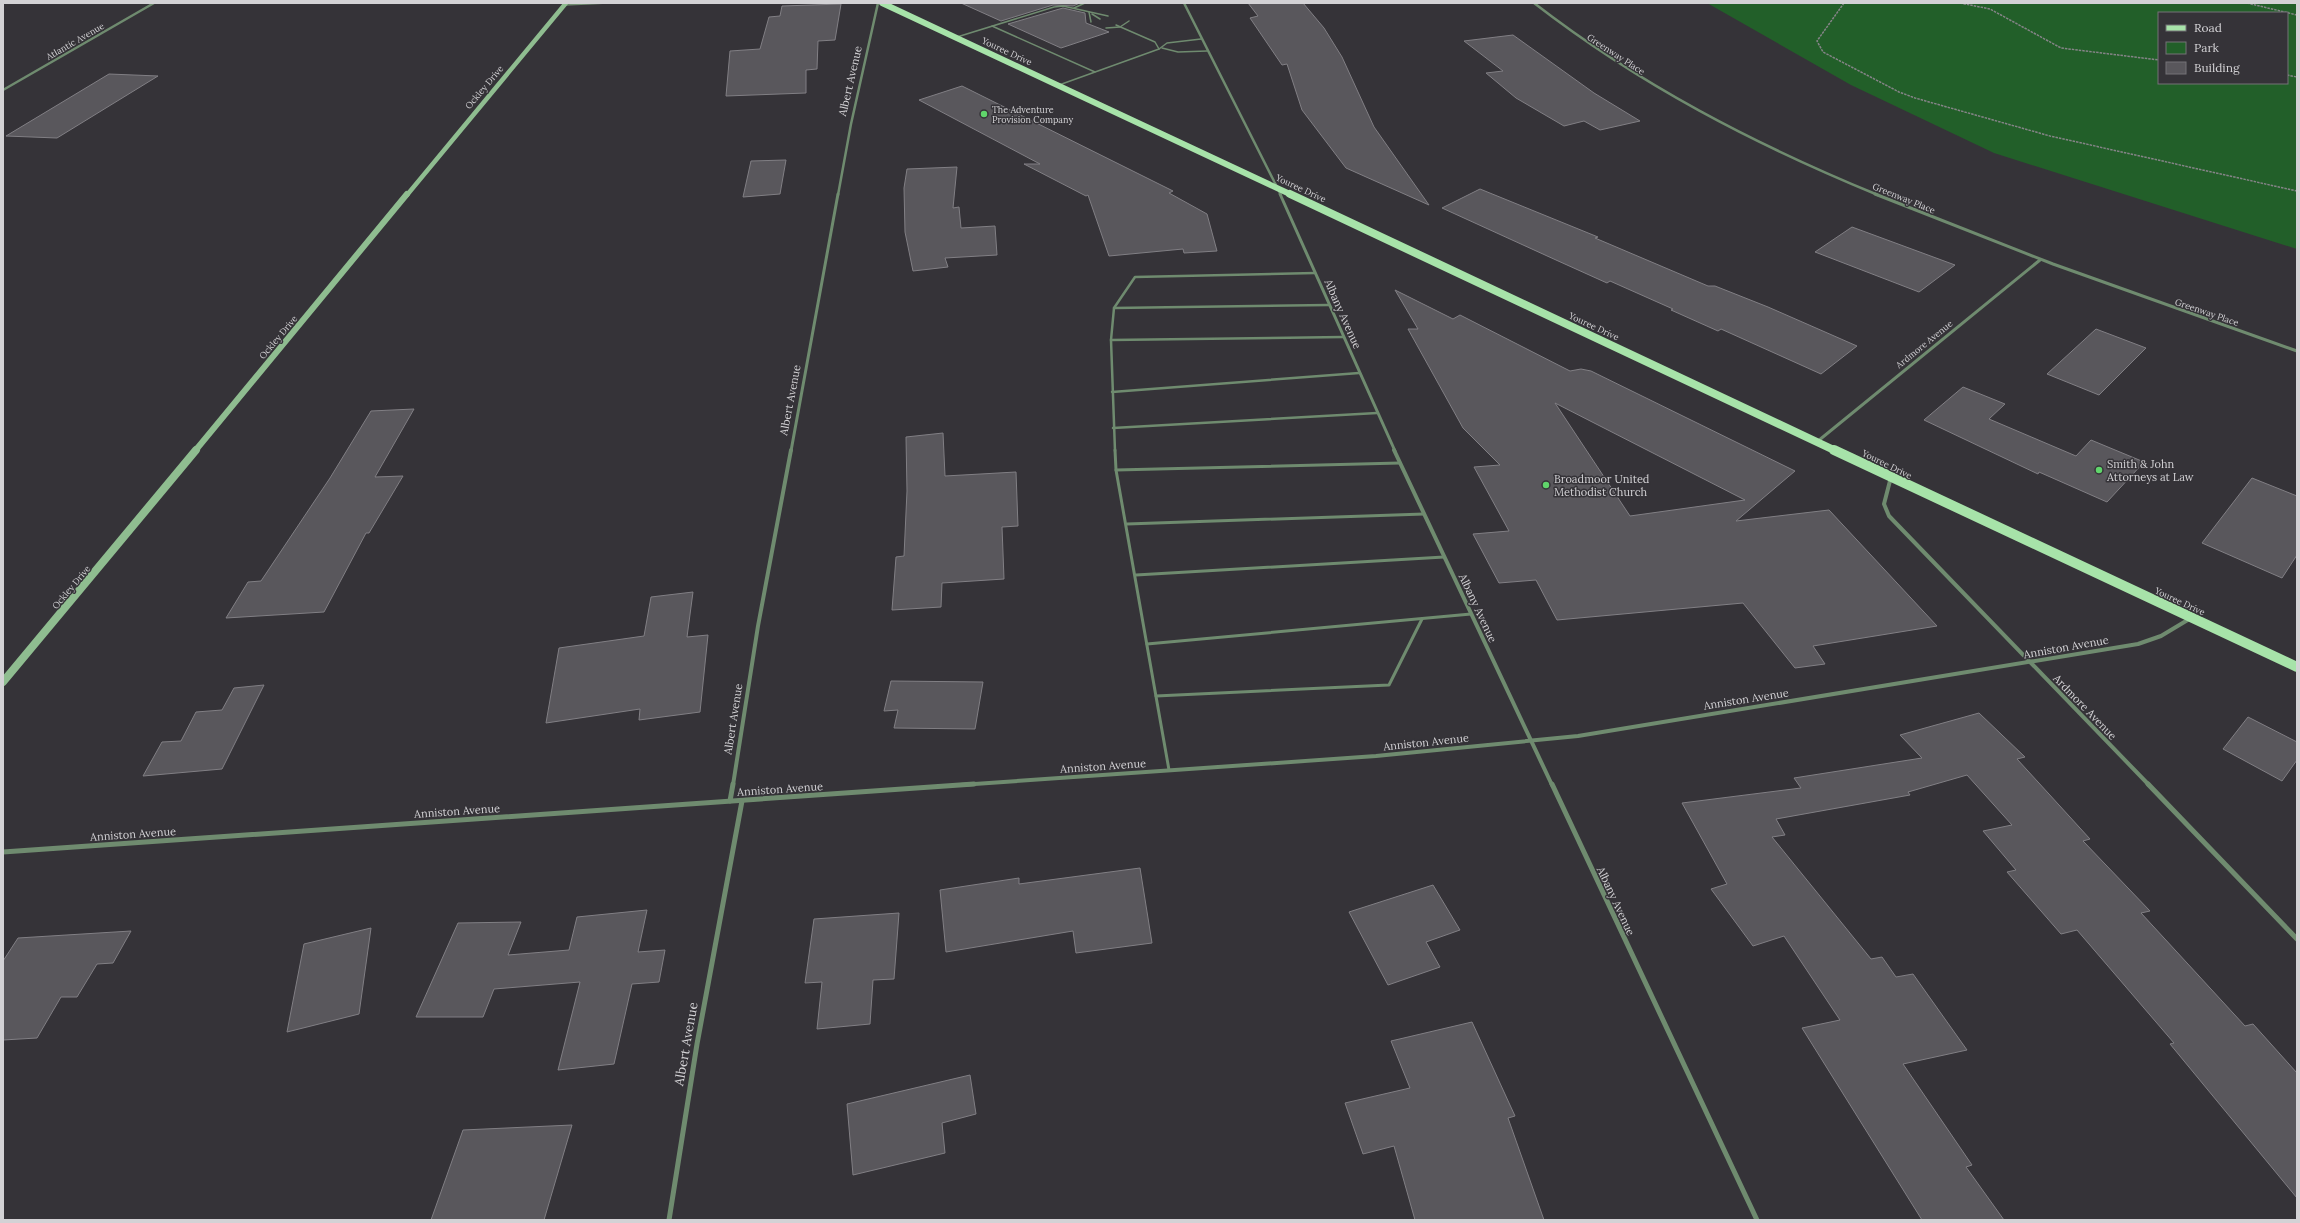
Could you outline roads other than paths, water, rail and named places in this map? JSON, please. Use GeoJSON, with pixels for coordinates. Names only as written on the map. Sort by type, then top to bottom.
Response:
{"type":"FeatureCollection","features":[{"type":"Feature","properties":{"kind":"main road","name":"Youree Drive"},"geometry":{"type":"LineString","coordinates":[[882,3],[2297,667]]}},
{"type":"Feature","properties":{"kind":"street","name":"Atlantic Avenue"},"geometry":{"type":"LineString","coordinates":[[3,90],[154,3]]}},
{"type":"Feature","properties":{"kind":"street","name":"Albert Avenue"},"geometry":{"type":"LineString","coordinates":[[730,801],[758,626],[826,257],[851,124],[878,3]]}},
{"type":"Feature","properties":{"kind":"street","name":"Albany Avenue"},"geometry":{"type":"LineString","coordinates":[[1184,3],[1207,52],[1278,189],[1400,464],[1757,1220]]}},
{"type":"Feature","properties":{"kind":"street","name":"Greenway Place"},"geometry":{"type":"LineString","coordinates":[[1534,3],[1580,39],[1647,83],[1745,134],[1876,194],[2040,260],[2297,351]]}},
{"type":"Feature","properties":{"kind":"street","name":"Ockley Drive"},"geometry":{"type":"LineString","coordinates":[[3,682],[565,4]]}},
{"type":"Feature","properties":{"kind":"street","name":"Ardmore Avenue"},"geometry":{"type":"LineString","coordinates":[[1818,442],[2040,260]]}},
{"type":"Feature","properties":{"kind":"street","name":"Ardmore Avenue"},"geometry":{"type":"LineString","coordinates":[[1891,477],[1884,504],[1889,516],[2297,940]]}},
{"type":"Feature","properties":{"kind":"street","name":"Anniston Avenue"},"geometry":{"type":"LineString","coordinates":[[3,852],[1376,756],[1530,740],[1586,734],[2138,644],[2161,636],[2191,618]]}},
{"type":"Feature","properties":{"kind":"street","name":"Albert Avenue"},"geometry":{"type":"LineString","coordinates":[[669,1220],[697,1044],[742,801]]}},
{"type":"Feature","properties":{"kind":"lane"},"geometry":{"type":"LineString","coordinates":[[565,4],[608,3]]}},
{"type":"Feature","properties":{"kind":"lane"},"geometry":{"type":"LineString","coordinates":[[1074,8],[1085,3]]}},
{"type":"Feature","properties":{"kind":"lane"},"geometry":{"type":"LineString","coordinates":[[956,37],[1054,7],[1074,8],[1108,16]]}},
{"type":"Feature","properties":{"kind":"lane"},"geometry":{"type":"LineString","coordinates":[[1089,12],[1113,14]]}},
{"type":"Feature","properties":{"kind":"lane"},"geometry":{"type":"LineString","coordinates":[[1089,12],[1100,18]]}},
{"type":"Feature","properties":{"kind":"lane"},"geometry":{"type":"LineString","coordinates":[[1089,12],[1091,22]]}},
{"type":"Feature","properties":{"kind":"lane"},"geometry":{"type":"LineString","coordinates":[[1106,28],[1120,27],[1129,21]]}},
{"type":"Feature","properties":{"kind":"lane"},"geometry":{"type":"LineString","coordinates":[[1120,27],[1124,22]]}},
{"type":"Feature","properties":{"kind":"lane"},"geometry":{"type":"LineString","coordinates":[[1116,25],[1155,42],[1159,49]]}},
{"type":"Feature","properties":{"kind":"lane"},"geometry":{"type":"LineString","coordinates":[[992,26],[1095,72]]}},
{"type":"Feature","properties":{"kind":"lane"},"geometry":{"type":"LineString","coordinates":[[1058,86],[1162,48],[1167,43],[1201,39]]}},
{"type":"Feature","properties":{"kind":"lane"},"geometry":{"type":"LineString","coordinates":[[1162,48],[1178,52],[1207,52]]}},
{"type":"Feature","properties":{"kind":"lane"},"geometry":{"type":"LineString","coordinates":[[1169,770],[1127,524],[1116,470],[1113,428],[1111,340],[1114,308],[1135,277],[1315,273]]}},
{"type":"Feature","properties":{"kind":"lane"},"geometry":{"type":"LineString","coordinates":[[1114,308],[1329,305]]}},
{"type":"Feature","properties":{"kind":"lane"},"geometry":{"type":"LineString","coordinates":[[1111,340],[1343,337]]}},
{"type":"Feature","properties":{"kind":"lane"},"geometry":{"type":"LineString","coordinates":[[1112,392],[1359,373]]}},
{"type":"Feature","properties":{"kind":"lane"},"geometry":{"type":"LineString","coordinates":[[1113,428],[1377,413]]}},
{"type":"Feature","properties":{"kind":"lane"},"geometry":{"type":"LineString","coordinates":[[1116,470],[1400,464]]}},
{"type":"Feature","properties":{"kind":"lane"},"geometry":{"type":"LineString","coordinates":[[1127,524],[1424,514]]}},
{"type":"Feature","properties":{"kind":"lane"},"geometry":{"type":"LineString","coordinates":[[1136,576],[1444,557]]}},
{"type":"Feature","properties":{"kind":"lane"},"geometry":{"type":"LineString","coordinates":[[1147,644],[1471,614]]}},
{"type":"Feature","properties":{"kind":"lane"},"geometry":{"type":"LineString","coordinates":[[1156,696],[1389,685],[1422,619]]}},
{"type":"Feature","properties":{"kind":"place","name":"The Adventure Provision Company"},"geometry":{"type":"Point","coordinates":[984,114]}},
{"type":"Feature","properties":{"kind":"place","name":"Smith & John Attorneys at Law"},"geometry":{"type":"Point","coordinates":[2099,470]}},
{"type":"Feature","properties":{"kind":"place","name":"Broadmoor United Methodist Church"},"geometry":{"type":"Point","coordinates":[1546,485]}}]}
